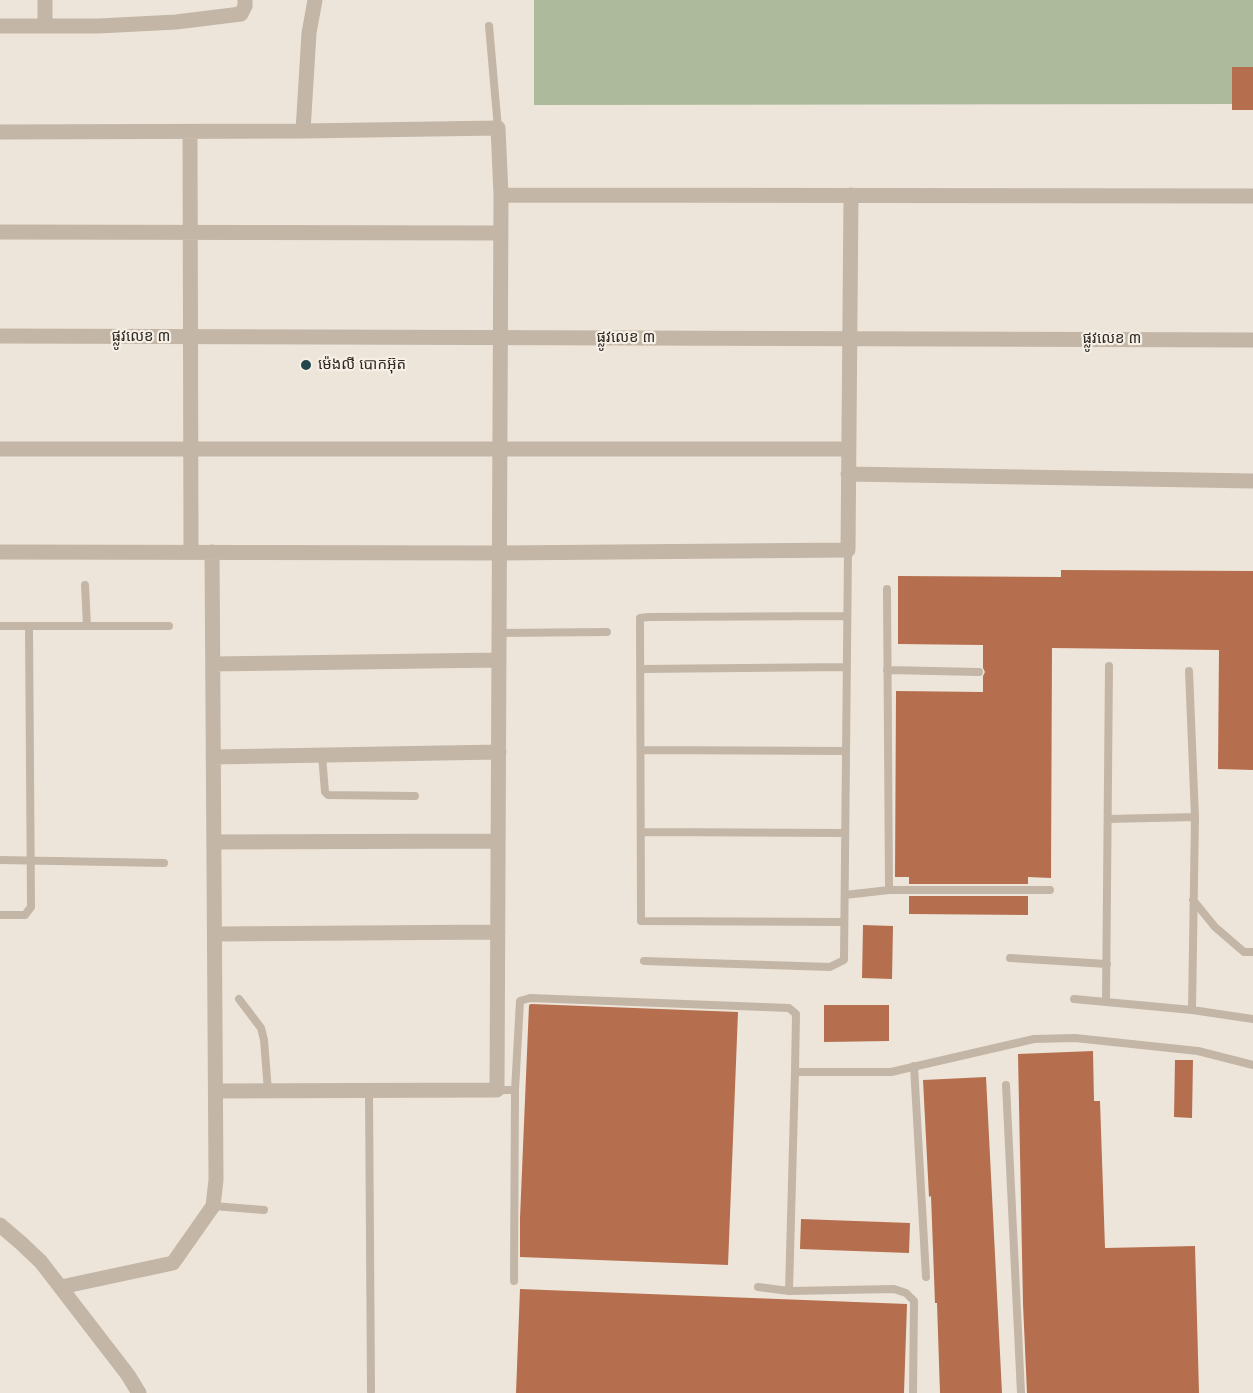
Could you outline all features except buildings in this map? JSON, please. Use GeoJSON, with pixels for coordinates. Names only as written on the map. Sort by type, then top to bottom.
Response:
{"type":"FeatureCollection","features":[{"type":"Feature","properties":{"kind":"street"},"geometry":{"type":"LineString","coordinates":[[45,0],[45,26]]}},
{"type":"Feature","properties":{"kind":"street"},"geometry":{"type":"LineString","coordinates":[[0,26],[99,26],[176,22],[240,14],[245,0]]}},
{"type":"Feature","properties":{"kind":"street"},"geometry":{"type":"LineString","coordinates":[[303,131],[309,33],[315,0]]}},
{"type":"Feature","properties":{"kind":"street"},"geometry":{"type":"LineString","coordinates":[[0,132],[498,128],[501,233],[497,1090],[216,1091]]}},
{"type":"Feature","properties":{"kind":"street"},"geometry":{"type":"LineString","coordinates":[[190,132],[191,552]]}},
{"type":"Feature","properties":{"kind":"street"},"geometry":{"type":"LineString","coordinates":[[501,195],[1253,196]]}},
{"type":"Feature","properties":{"kind":"street"},"geometry":{"type":"LineString","coordinates":[[0,552],[500,553],[848,550],[851,195]]}},
{"type":"Feature","properties":{"kind":"street"},"geometry":{"type":"LineString","coordinates":[[0,232],[501,233]]}},
{"type":"Feature","properties":{"kind":"street","name":"ផ្លូវលេខ ៣"},"geometry":{"type":"LineString","coordinates":[[0,336],[1253,340]]}},
{"type":"Feature","properties":{"kind":"street"},"geometry":{"type":"LineString","coordinates":[[0,449],[849,449]]}},
{"type":"Feature","properties":{"kind":"street"},"geometry":{"type":"LineString","coordinates":[[849,474],[1253,481]]}},
{"type":"Feature","properties":{"kind":"street"},"geometry":{"type":"LineString","coordinates":[[61,1287],[173,1263],[213,1206],[216,1180],[216,1091],[212,552]]}},
{"type":"Feature","properties":{"kind":"street"},"geometry":{"type":"LineString","coordinates":[[213,664],[499,660]]}},
{"type":"Feature","properties":{"kind":"street"},"geometry":{"type":"LineString","coordinates":[[213,757],[499,752]]}},
{"type":"Feature","properties":{"kind":"street"},"geometry":{"type":"LineString","coordinates":[[214,842],[498,841]]}},
{"type":"Feature","properties":{"kind":"street"},"geometry":{"type":"LineString","coordinates":[[214,934],[498,932]]}},
{"type":"Feature","properties":{"kind":"street"},"geometry":{"type":"LineString","coordinates":[[0,1225],[34,1256],[61,1287],[128,1375],[139,1393]]}},
{"type":"Feature","properties":{"kind":"lane"},"geometry":{"type":"LineString","coordinates":[[489,26],[498,128]]}},
{"type":"Feature","properties":{"kind":"lane"},"geometry":{"type":"LineString","coordinates":[[644,961],[830,967],[844,960],[848,550]]}},
{"type":"Feature","properties":{"kind":"lane"},"geometry":{"type":"LineString","coordinates":[[85,585],[87,626]]}},
{"type":"Feature","properties":{"kind":"lane"},"geometry":{"type":"LineString","coordinates":[[887,589],[889,890]]}},
{"type":"Feature","properties":{"kind":"lane"},"geometry":{"type":"LineString","coordinates":[[844,922],[641,921],[640,618],[847,616]]}},
{"type":"Feature","properties":{"kind":"lane"},"geometry":{"type":"LineString","coordinates":[[0,626],[170,626]]}},
{"type":"Feature","properties":{"kind":"lane"},"geometry":{"type":"LineString","coordinates":[[0,915],[25,915],[31,908],[29,626]]}},
{"type":"Feature","properties":{"kind":"lane"},"geometry":{"type":"LineString","coordinates":[[499,633],[607,632]]}},
{"type":"Feature","properties":{"kind":"lane"},"geometry":{"type":"LineString","coordinates":[[1106,1002],[1108,666]]}},
{"type":"Feature","properties":{"kind":"lane"},"geometry":{"type":"LineString","coordinates":[[640,669],[847,667]]}},
{"type":"Feature","properties":{"kind":"lane"},"geometry":{"type":"LineString","coordinates":[[887,670],[979,672]]}},
{"type":"Feature","properties":{"kind":"lane"},"geometry":{"type":"LineString","coordinates":[[1190,671],[1195,817],[1192,1010]]}},
{"type":"Feature","properties":{"kind":"lane"},"geometry":{"type":"LineString","coordinates":[[641,750],[846,751]]}},
{"type":"Feature","properties":{"kind":"lane"},"geometry":{"type":"LineString","coordinates":[[322,755],[325,792],[328,795],[415,796]]}},
{"type":"Feature","properties":{"kind":"lane"},"geometry":{"type":"LineString","coordinates":[[1108,819],[1195,817]]}},
{"type":"Feature","properties":{"kind":"lane"},"geometry":{"type":"LineString","coordinates":[[641,832],[845,833]]}},
{"type":"Feature","properties":{"kind":"lane"},"geometry":{"type":"LineString","coordinates":[[0,860],[164,863]]}},
{"type":"Feature","properties":{"kind":"lane"},"geometry":{"type":"LineString","coordinates":[[844,895],[889,890],[1050,890]]}},
{"type":"Feature","properties":{"kind":"lane"},"geometry":{"type":"LineString","coordinates":[[1193,900],[1215,927],[1244,952],[1253,952]]}},
{"type":"Feature","properties":{"kind":"lane"},"geometry":{"type":"LineString","coordinates":[[1010,958],[1107,964]]}},
{"type":"Feature","properties":{"kind":"lane"},"geometry":{"type":"LineString","coordinates":[[514,1281],[515,1090],[520,1001],[530,998],[789,1008],[796,1014],[789,1291]]}},
{"type":"Feature","properties":{"kind":"lane"},"geometry":{"type":"LineString","coordinates":[[239,999],[261,1028],[268,1091]]}},
{"type":"Feature","properties":{"kind":"lane"},"geometry":{"type":"LineString","coordinates":[[1074,999],[1192,1010],[1253,1019]]}},
{"type":"Feature","properties":{"kind":"lane"},"geometry":{"type":"LineString","coordinates":[[795,1072],[891,1072],[1035,1040],[1074,1038],[1198,1052],[1253,1065]]}},
{"type":"Feature","properties":{"kind":"lane"},"geometry":{"type":"LineString","coordinates":[[914,1066],[926,1277]]}},
{"type":"Feature","properties":{"kind":"lane"},"geometry":{"type":"LineString","coordinates":[[1006,1085],[1021,1393]]}},
{"type":"Feature","properties":{"kind":"lane"},"geometry":{"type":"LineString","coordinates":[[497,1090],[515,1090]]}},
{"type":"Feature","properties":{"kind":"lane"},"geometry":{"type":"LineString","coordinates":[[369,1091],[370,1391]]}},
{"type":"Feature","properties":{"kind":"lane"},"geometry":{"type":"LineString","coordinates":[[213,1206],[264,1210]]}},
{"type":"Feature","properties":{"kind":"lane"},"geometry":{"type":"LineString","coordinates":[[758,1287],[789,1291],[894,1289],[906,1293],[914,1301],[913,1393]]}},
{"type":"Feature","properties":{"kind":"green space"},"geometry":{"type":"Polygon","coordinates":[[[534,0],[1253,0],[1253,104],[534,105],[534,0]]]}},
{"type":"Feature","properties":{"kind":"place","name":"ម៉េងលី បោកអ៊ុត"},"geometry":{"type":"Point","coordinates":[306,365]}}]}
